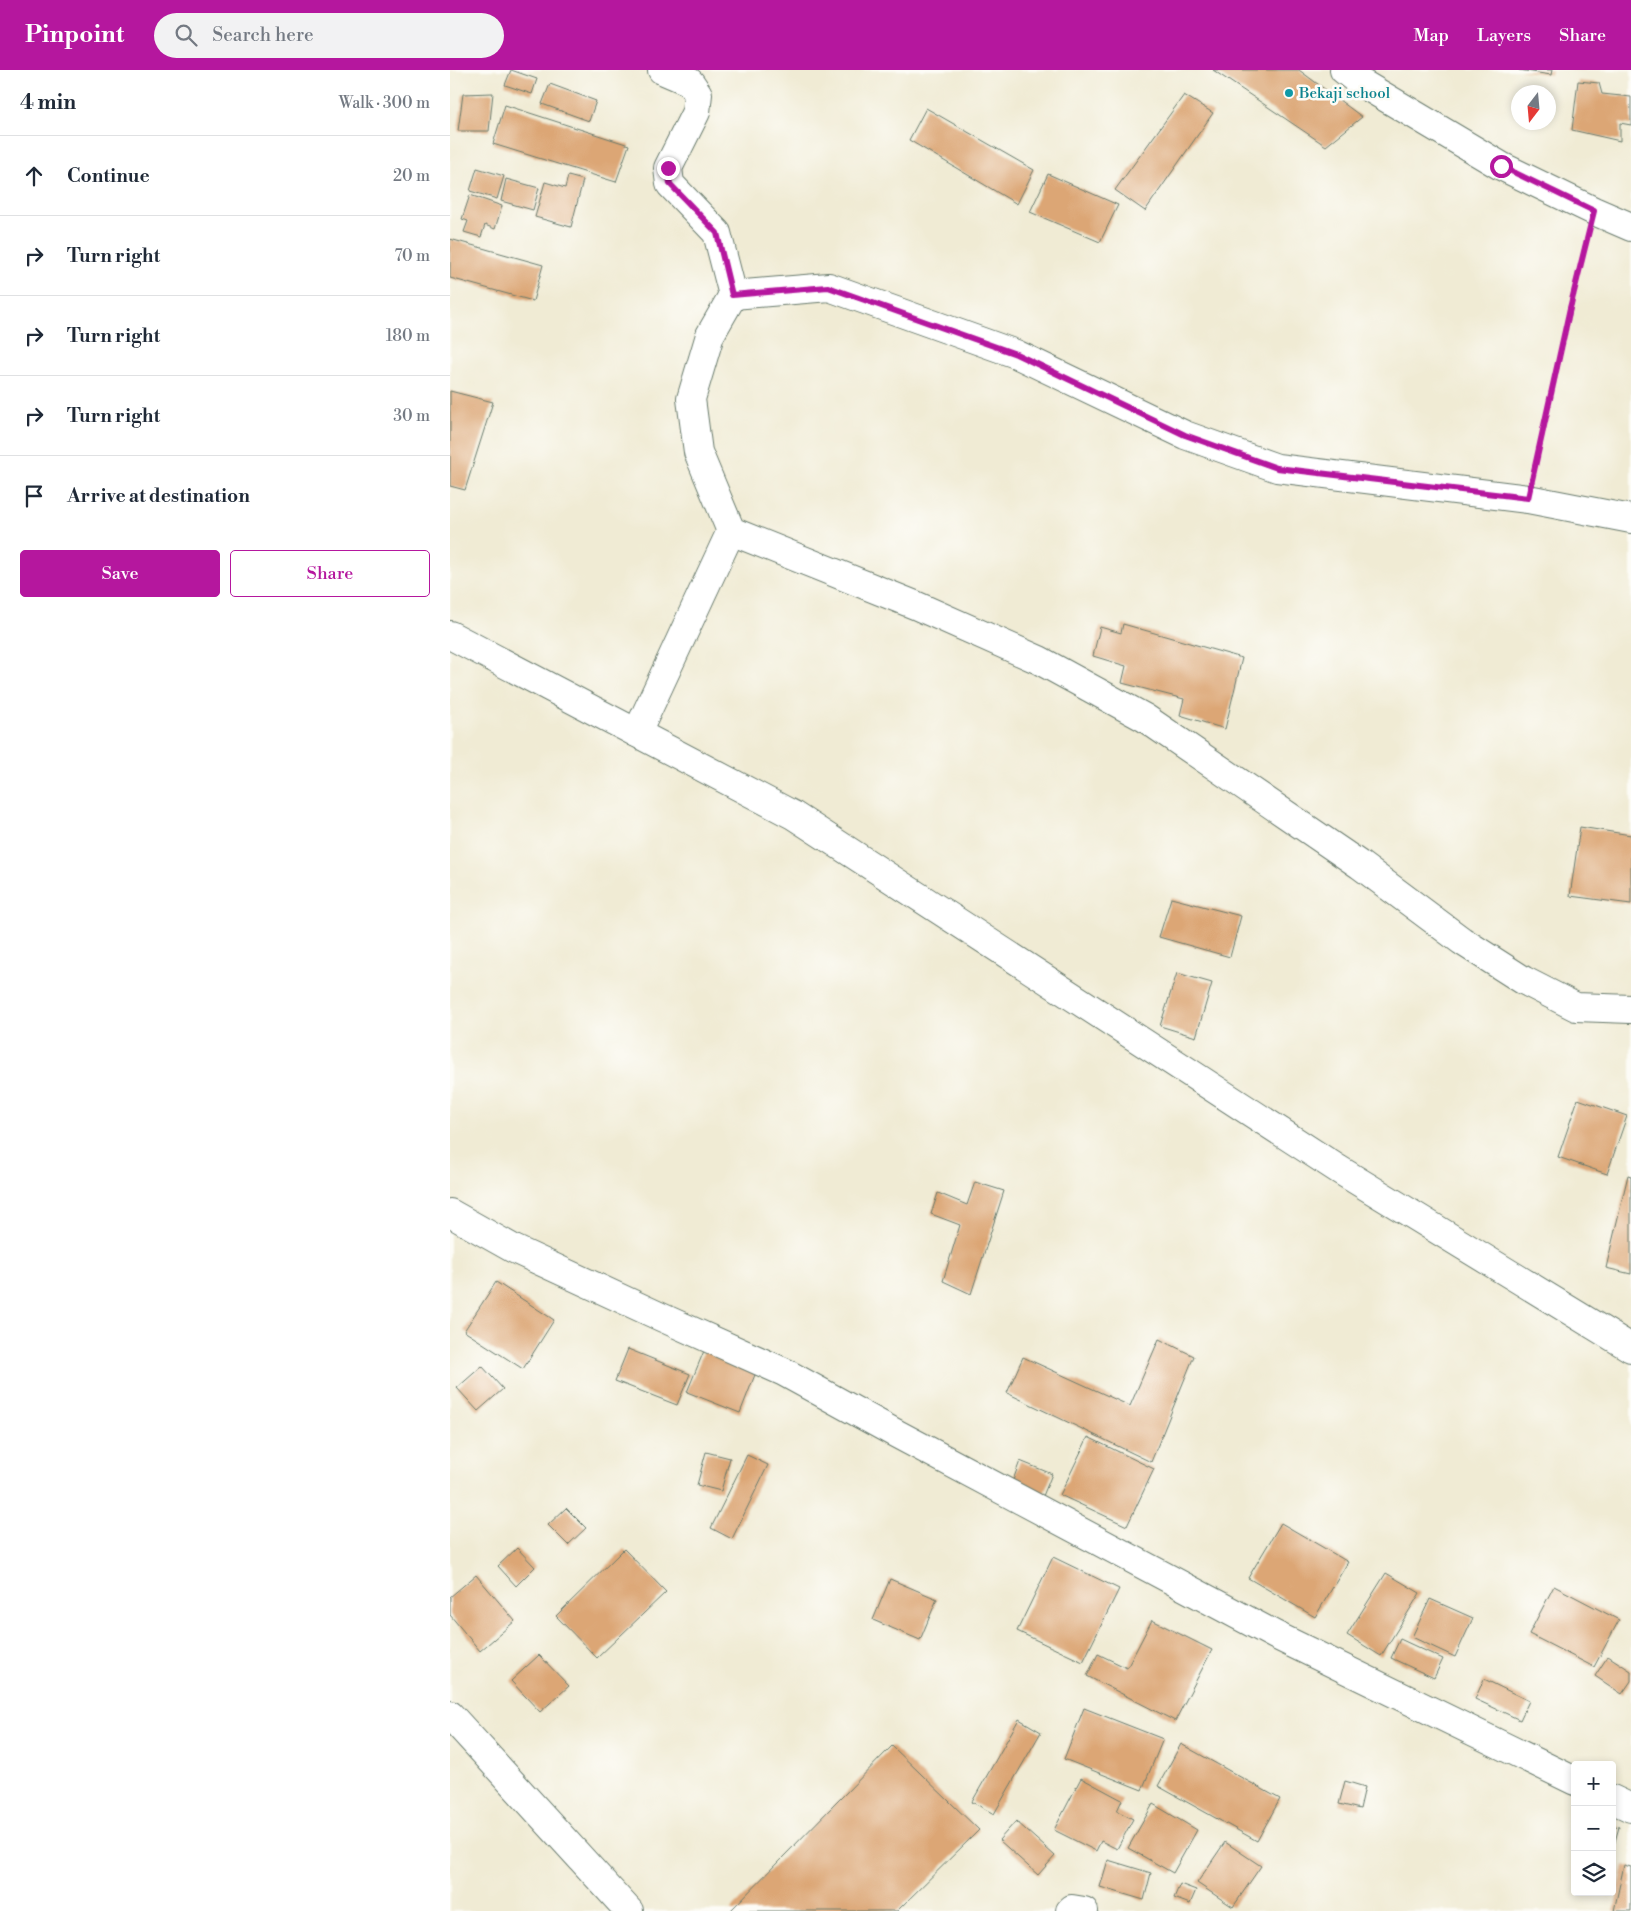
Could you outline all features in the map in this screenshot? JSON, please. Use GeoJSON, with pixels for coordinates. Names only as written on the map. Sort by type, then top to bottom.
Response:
{"type":"FeatureCollection","features":[{"type":"Feature","properties":{"kind":"street"},"geometry":{"type":"LineString","coordinates":[[662,70],[690,82],[698,94],[696,112],[668,168],[670,184],[717,233],[732,295],[710,335],[691,399],[698,452],[731,531],[914,605],[1039,660],[1144,718],[1360,865],[1462,941],[1523,980],[1576,1007],[1631,1008]]}},
{"type":"Feature","properties":{"kind":"street"},"geometry":{"type":"LineString","coordinates":[[1344,70],[1358,81],[1501,166],[1631,227]]}},
{"type":"Feature","properties":{"kind":"street"},"geometry":{"type":"LineString","coordinates":[[732,295],[828,287],[1016,354],[1185,435],[1277,468],[1528,498],[1631,518]]}},
{"type":"Feature","properties":{"kind":"street"},"geometry":{"type":"LineString","coordinates":[[637,733],[731,531]]}},
{"type":"Feature","properties":{"kind":"street"},"geometry":{"type":"LineString","coordinates":[[450,635],[793,815],[1338,1169],[1631,1348]]}},
{"type":"Feature","properties":{"kind":"street"},"geometry":{"type":"LineString","coordinates":[[450,1212],[514,1249],[784,1372],[896,1434],[1275,1635],[1571,1779]]}},
{"type":"Feature","properties":{"kind":"street"},"geometry":{"type":"LineString","coordinates":[[450,1715],[629,1911]]}},
{"type":"Feature","properties":{"kind":"street"},"geometry":{"type":"LineString","coordinates":[[1616,1801],[1631,1808]]}},
{"type":"Feature","properties":{"kind":"street"},"geometry":{"type":"LineString","coordinates":[[1070,1911],[1072,1909],[1084,1911]]}},
{"type":"Feature","properties":{"kind":"path"},"geometry":{"type":"LineString","coordinates":[[1528,498],[1570,308],[1594,211]]}},
{"type":"Feature","properties":{"kind":"building"},"geometry":{"type":"Polygon","coordinates":[[[511,70],[537,79],[532,94],[505,85],[511,70]]]}},
{"type":"Feature","properties":{"kind":"building","name":"Bekaji school"},"geometry":{"type":"Polygon","coordinates":[[[1213,70],[1299,70],[1362,117],[1326,146],[1213,70]]]}},
{"type":"Feature","properties":{"kind":"building"},"geometry":{"type":"Polygon","coordinates":[[[1519,70],[1552,70],[1551,75],[1519,70]]]}},
{"type":"Feature","properties":{"kind":"building"},"geometry":{"type":"Polygon","coordinates":[[[1578,81],[1599,83],[1602,94],[1631,97],[1631,125],[1620,123],[1620,141],[1572,130],[1578,81]]]}},
{"type":"Feature","properties":{"kind":"building"},"geometry":{"type":"Polygon","coordinates":[[[550,84],[596,101],[589,121],[542,104],[550,84]]]}},
{"type":"Feature","properties":{"kind":"building"},"geometry":{"type":"Polygon","coordinates":[[[493,93],[489,131],[458,131],[463,94],[493,93]]]}},
{"type":"Feature","properties":{"kind":"building"},"geometry":{"type":"Polygon","coordinates":[[[1184,95],[1213,113],[1145,211],[1115,190],[1184,95]]]}},
{"type":"Feature","properties":{"kind":"building"},"geometry":{"type":"Polygon","coordinates":[[[505,105],[629,145],[616,182],[493,144],[505,105]]]}},
{"type":"Feature","properties":{"kind":"building"},"geometry":{"type":"Polygon","coordinates":[[[926,108],[1034,170],[1017,204],[909,140],[926,108]]]}},
{"type":"Feature","properties":{"kind":"building"},"geometry":{"type":"Polygon","coordinates":[[[477,168],[504,176],[497,199],[470,191],[477,168]]]}},
{"type":"Feature","properties":{"kind":"building"},"geometry":{"type":"Polygon","coordinates":[[[1048,174],[1118,205],[1100,242],[1030,212],[1048,174]]]}},
{"type":"Feature","properties":{"kind":"building"},"geometry":{"type":"Polygon","coordinates":[[[568,176],[583,180],[571,227],[535,217],[545,182],[565,188],[568,176]]]}},
{"type":"Feature","properties":{"kind":"building"},"geometry":{"type":"Polygon","coordinates":[[[506,179],[539,188],[533,210],[501,201],[506,179]]]}},
{"type":"Feature","properties":{"kind":"building"},"geometry":{"type":"Polygon","coordinates":[[[470,195],[502,206],[495,229],[485,225],[481,237],[464,232],[468,221],[462,219],[470,195]]]}},
{"type":"Feature","properties":{"kind":"building"},"geometry":{"type":"Polygon","coordinates":[[[450,239],[543,265],[533,301],[450,278],[450,239]]]}},
{"type":"Feature","properties":{"kind":"building"},"geometry":{"type":"Polygon","coordinates":[[[450,391],[493,402],[465,490],[450,486],[450,391]]]}},
{"type":"Feature","properties":{"kind":"building"},"geometry":{"type":"Polygon","coordinates":[[[1123,624],[1242,658],[1225,729],[1180,715],[1184,699],[1122,683],[1126,666],[1093,656],[1100,627],[1121,633],[1123,624]]]}},
{"type":"Feature","properties":{"kind":"building"},"geometry":{"type":"Polygon","coordinates":[[[1580,827],[1631,835],[1631,904],[1570,896],[1580,827]]]}},
{"type":"Feature","properties":{"kind":"building"},"geometry":{"type":"Polygon","coordinates":[[[1171,898],[1241,916],[1230,957],[1159,937],[1171,898]]]}},
{"type":"Feature","properties":{"kind":"building"},"geometry":{"type":"Polygon","coordinates":[[[1177,973],[1212,983],[1196,1037],[1160,1026],[1177,973]]]}},
{"type":"Feature","properties":{"kind":"building"},"geometry":{"type":"Polygon","coordinates":[[[1578,1099],[1627,1116],[1607,1174],[1558,1157],[1578,1099]]]}},
{"type":"Feature","properties":{"kind":"building"},"geometry":{"type":"Polygon","coordinates":[[[1628,1175],[1631,1176],[1631,1274],[1606,1268],[1628,1175]]]}},
{"type":"Feature","properties":{"kind":"building"},"geometry":{"type":"Polygon","coordinates":[[[975,1182],[1004,1191],[971,1294],[943,1281],[960,1225],[931,1214],[938,1193],[967,1205],[975,1182]]]}},
{"type":"Feature","properties":{"kind":"building"},"geometry":{"type":"Polygon","coordinates":[[[496,1282],[554,1320],[523,1369],[464,1331],[496,1282]]]}},
{"type":"Feature","properties":{"kind":"building"},"geometry":{"type":"Polygon","coordinates":[[[1159,1339],[1194,1356],[1151,1462],[1007,1393],[1023,1357],[1130,1406],[1159,1339]]]}},
{"type":"Feature","properties":{"kind":"building"},"geometry":{"type":"Polygon","coordinates":[[[706,1346],[758,1367],[740,1413],[687,1392],[706,1346]]]}},
{"type":"Feature","properties":{"kind":"building"},"geometry":{"type":"Polygon","coordinates":[[[628,1349],[690,1374],[677,1405],[615,1381],[628,1349]]]}},
{"type":"Feature","properties":{"kind":"building"},"geometry":{"type":"Polygon","coordinates":[[[482,1366],[503,1389],[478,1411],[457,1388],[482,1366]]]}},
{"type":"Feature","properties":{"kind":"building"},"geometry":{"type":"Polygon","coordinates":[[[1088,1437],[1154,1469],[1127,1526],[1060,1495],[1088,1437]]]}},
{"type":"Feature","properties":{"kind":"building"},"geometry":{"type":"Polygon","coordinates":[[[706,1452],[730,1458],[721,1491],[697,1485],[706,1452]]]}},
{"type":"Feature","properties":{"kind":"building"},"geometry":{"type":"Polygon","coordinates":[[[747,1455],[768,1465],[732,1539],[711,1528],[747,1455]]]}},
{"type":"Feature","properties":{"kind":"building"},"geometry":{"type":"Polygon","coordinates":[[[1020,1461],[1052,1474],[1043,1496],[1012,1483],[1020,1461]]]}},
{"type":"Feature","properties":{"kind":"building"},"geometry":{"type":"Polygon","coordinates":[[[566,1508],[586,1528],[568,1545],[548,1525],[566,1508]]]}},
{"type":"Feature","properties":{"kind":"building"},"geometry":{"type":"Polygon","coordinates":[[[1281,1523],[1348,1562],[1315,1617],[1248,1578],[1281,1523]]]}},
{"type":"Feature","properties":{"kind":"building"},"geometry":{"type":"Polygon","coordinates":[[[517,1548],[535,1567],[516,1586],[498,1566],[517,1548]]]}},
{"type":"Feature","properties":{"kind":"building"},"geometry":{"type":"Polygon","coordinates":[[[624,1549],[666,1592],[597,1658],[556,1616],[624,1549]]]}},
{"type":"Feature","properties":{"kind":"building"},"geometry":{"type":"Polygon","coordinates":[[[1053,1557],[1119,1589],[1083,1662],[1017,1631],[1053,1557]]]}},
{"type":"Feature","properties":{"kind":"building"},"geometry":{"type":"Polygon","coordinates":[[[1386,1573],[1420,1593],[1381,1656],[1347,1635],[1386,1573]]]}},
{"type":"Feature","properties":{"kind":"building"},"geometry":{"type":"Polygon","coordinates":[[[476,1575],[515,1621],[480,1651],[450,1615],[450,1597],[476,1575]]]}},
{"type":"Feature","properties":{"kind":"building"},"geometry":{"type":"Polygon","coordinates":[[[890,1579],[937,1599],[920,1640],[873,1620],[890,1579]]]}},
{"type":"Feature","properties":{"kind":"building"},"geometry":{"type":"Polygon","coordinates":[[[1554,1586],[1619,1620],[1594,1667],[1529,1634],[1554,1586]]]}},
{"type":"Feature","properties":{"kind":"building"},"geometry":{"type":"Polygon","coordinates":[[[1430,1599],[1473,1618],[1455,1657],[1412,1637],[1430,1599]]]}},
{"type":"Feature","properties":{"kind":"building"},"geometry":{"type":"Polygon","coordinates":[[[1152,1620],[1212,1650],[1175,1721],[1087,1676],[1098,1654],[1127,1668],[1152,1620]]]}},
{"type":"Feature","properties":{"kind":"building"},"geometry":{"type":"Polygon","coordinates":[[[1400,1639],[1443,1659],[1434,1678],[1391,1658],[1400,1639]]]}},
{"type":"Feature","properties":{"kind":"building"},"geometry":{"type":"Polygon","coordinates":[[[539,1655],[569,1686],[540,1712],[511,1681],[539,1655]]]}},
{"type":"Feature","properties":{"kind":"building"},"geometry":{"type":"Polygon","coordinates":[[[1608,1656],[1631,1671],[1631,1681],[1622,1694],[1595,1676],[1608,1656]]]}},
{"type":"Feature","properties":{"kind":"building"},"geometry":{"type":"Polygon","coordinates":[[[1484,1679],[1529,1701],[1520,1720],[1475,1699],[1484,1679]]]}},
{"type":"Feature","properties":{"kind":"building"},"geometry":{"type":"Polygon","coordinates":[[[1084,1708],[1163,1739],[1142,1790],[1064,1759],[1084,1708]]]}},
{"type":"Feature","properties":{"kind":"building"},"geometry":{"type":"Polygon","coordinates":[[[1019,1719],[1041,1732],[994,1814],[972,1802],[1019,1719]]]}},
{"type":"Feature","properties":{"kind":"building"},"geometry":{"type":"Polygon","coordinates":[[[1181,1744],[1280,1799],[1257,1841],[1158,1786],[1181,1744]]]}},
{"type":"Feature","properties":{"kind":"building"},"geometry":{"type":"Polygon","coordinates":[[[892,1746],[979,1830],[897,1911],[730,1911],[892,1746]]]}},
{"type":"Feature","properties":{"kind":"building"},"geometry":{"type":"Polygon","coordinates":[[[1081,1778],[1122,1800],[1117,1811],[1133,1819],[1117,1849],[1101,1841],[1096,1851],[1054,1830],[1081,1778]]]}},
{"type":"Feature","properties":{"kind":"building"},"geometry":{"type":"Polygon","coordinates":[[[1345,1781],[1365,1787],[1360,1809],[1339,1804],[1345,1781]]]}},
{"type":"Feature","properties":{"kind":"building"},"geometry":{"type":"Polygon","coordinates":[[[1153,1804],[1197,1830],[1173,1873],[1128,1848],[1153,1804]]]}},
{"type":"Feature","properties":{"kind":"building"},"geometry":{"type":"Polygon","coordinates":[[[1016,1821],[1055,1856],[1038,1875],[999,1840],[1016,1821]]]}},
{"type":"Feature","properties":{"kind":"building"},"geometry":{"type":"Polygon","coordinates":[[[1616,1826],[1619,1827],[1616,1838],[1616,1826]]]}},
{"type":"Feature","properties":{"kind":"building"},"geometry":{"type":"Polygon","coordinates":[[[1225,1842],[1261,1866],[1233,1907],[1197,1883],[1225,1842]]]}},
{"type":"Feature","properties":{"kind":"building"},"geometry":{"type":"Polygon","coordinates":[[[1108,1860],[1151,1873],[1144,1900],[1100,1887],[1108,1860]]]}},
{"type":"Feature","properties":{"kind":"building"},"geometry":{"type":"Polygon","coordinates":[[[1624,1865],[1631,1867],[1631,1911],[1614,1911],[1624,1865]]]}},
{"type":"Feature","properties":{"kind":"building"},"geometry":{"type":"Polygon","coordinates":[[[1180,1884],[1196,1890],[1190,1904],[1174,1898],[1180,1884]]]}},
{"type":"Feature","properties":{"kind":"place","name":"Bekaji school"},"geometry":{"type":"Point","coordinates":[1289,93]}},
{"type":"Feature","properties":{"kind":"route"},"geometry":{"type":"LineString","coordinates":[[668,168],[670,184],[717,233],[732,295],[828,287],[1016,354],[1185,435],[1277,468],[1528,498],[1570,308],[1594,211],[1501,166]]}}]}
